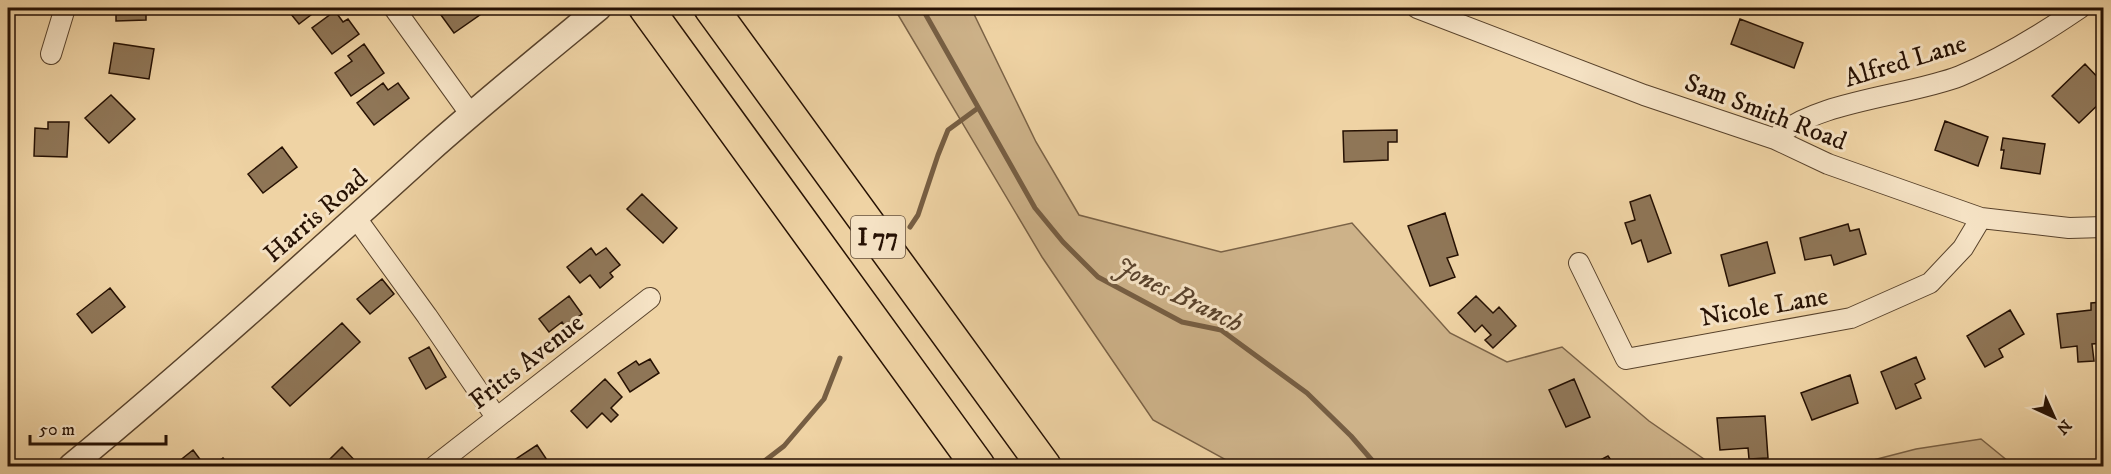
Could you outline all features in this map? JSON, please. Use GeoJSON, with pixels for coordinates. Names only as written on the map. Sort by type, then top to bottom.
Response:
{"type":"FeatureCollection","features":[{"type":"Feature","properties":{"kind":"highway","name":"I 77"},"geometry":{"type":"LineString","coordinates":[[646,8],[978,466]]}},
{"type":"Feature","properties":{"kind":"highway","name":"I 77"},"geometry":{"type":"LineString","coordinates":[[711,8],[1044,466]]}},
{"type":"Feature","properties":{"kind":"street"},"geometry":{"type":"LineString","coordinates":[[51,54],[65,8]]}},
{"type":"Feature","properties":{"kind":"street"},"geometry":{"type":"LineString","coordinates":[[394,8],[471,115]]}},
{"type":"Feature","properties":{"kind":"street","name":"Harris Road"},"geometry":{"type":"LineString","coordinates":[[70,466],[134,414],[357,218],[430,150],[599,8]]}},
{"type":"Feature","properties":{"kind":"street","name":"Sam Smith Road"},"geometry":{"type":"LineString","coordinates":[[1418,8],[1644,94],[1775,139],[1828,164],[1981,218],[2069,228],[2103,227]]}},
{"type":"Feature","properties":{"kind":"street","name":"Alfred Lane"},"geometry":{"type":"LineString","coordinates":[[1775,139],[1783,131],[1822,113],[1959,76],[2037,37],[2080,8]]}},
{"type":"Feature","properties":{"kind":"street"},"geometry":{"type":"LineString","coordinates":[[357,218],[496,417]]}},
{"type":"Feature","properties":{"kind":"street","name":"Nicole Lane"},"geometry":{"type":"LineString","coordinates":[[1579,263],[1626,359],[1851,318],[1930,283],[1963,248],[1981,218]]}},
{"type":"Feature","properties":{"kind":"street","name":"Fritts Avenue"},"geometry":{"type":"LineString","coordinates":[[435,466],[650,298]]}},
{"type":"Feature","properties":{"kind":"shaded area"},"geometry":{"type":"Polygon","coordinates":[[[894,8],[971,8],[1036,142],[1079,215],[1221,252],[1352,223],[1450,333],[1507,362],[1562,347],[1649,421],[1714,466],[1234,466],[1153,420],[1042,257],[894,8]]]}},
{"type":"Feature","properties":{"kind":"shaded area"},"geometry":{"type":"Polygon","coordinates":[[[1981,439],[2014,466],[1850,466],[1916,449],[1981,439]]]}},
{"type":"Feature","properties":{"kind":"building"},"geometry":{"type":"Polygon","coordinates":[[[104,8],[146,8],[146,20],[116,21],[116,12],[104,12],[104,8]]]}},
{"type":"Feature","properties":{"kind":"building"},"geometry":{"type":"Polygon","coordinates":[[[286,8],[320,8],[299,24],[286,8]]]}},
{"type":"Feature","properties":{"kind":"building"},"geometry":{"type":"Polygon","coordinates":[[[443,8],[481,8],[484,12],[454,33],[438,11],[443,8]]]}},
{"type":"Feature","properties":{"kind":"building"},"geometry":{"type":"Polygon","coordinates":[[[335,11],[343,22],[348,19],[359,34],[332,54],[312,28],[335,11]]]}},
{"type":"Feature","properties":{"kind":"building"},"geometry":{"type":"Polygon","coordinates":[[[1740,19],[1803,43],[1794,68],[1731,44],[1740,19]]]}},
{"type":"Feature","properties":{"kind":"building"},"geometry":{"type":"Polygon","coordinates":[[[114,43],[154,49],[149,79],[109,73],[114,43]]]}},
{"type":"Feature","properties":{"kind":"building"},"geometry":{"type":"Polygon","coordinates":[[[364,44],[384,73],[351,96],[335,73],[352,61],[348,56],[364,44]]]}},
{"type":"Feature","properties":{"kind":"building"},"geometry":{"type":"Polygon","coordinates":[[[2085,64],[2104,84],[2104,99],[2079,123],[2052,96],[2085,64]]]}},
{"type":"Feature","properties":{"kind":"building"},"geometry":{"type":"Polygon","coordinates":[[[383,83],[388,90],[398,83],[409,98],[374,125],[357,103],[383,83]]]}},
{"type":"Feature","properties":{"kind":"building"},"geometry":{"type":"Polygon","coordinates":[[[111,95],[135,119],[109,143],[85,118],[111,95]]]}},
{"type":"Feature","properties":{"kind":"building"},"geometry":{"type":"Polygon","coordinates":[[[1945,121],[1988,137],[1978,166],[1935,150],[1945,121]]]}},
{"type":"Feature","properties":{"kind":"building"},"geometry":{"type":"Polygon","coordinates":[[[48,122],[69,122],[67,157],[34,156],[35,128],[48,129],[48,122]]]}},
{"type":"Feature","properties":{"kind":"building"},"geometry":{"type":"Polygon","coordinates":[[[1397,130],[1397,142],[1388,142],[1388,160],[1344,162],[1343,131],[1397,130]]]}},
{"type":"Feature","properties":{"kind":"building"},"geometry":{"type":"Polygon","coordinates":[[[2003,138],[2045,144],[2040,174],[2001,168],[2003,138]]]}},
{"type":"Feature","properties":{"kind":"building"},"geometry":{"type":"Polygon","coordinates":[[[282,147],[297,167],[263,193],[248,174],[282,147]]]}},
{"type":"Feature","properties":{"kind":"building"},"geometry":{"type":"Polygon","coordinates":[[[642,194],[677,228],[663,243],[627,209],[642,194]]]}},
{"type":"Feature","properties":{"kind":"building"},"geometry":{"type":"Polygon","coordinates":[[[1650,195],[1671,253],[1648,262],[1641,240],[1632,244],[1625,223],[1635,220],[1630,202],[1650,195]]]}},
{"type":"Feature","properties":{"kind":"building"},"geometry":{"type":"Polygon","coordinates":[[[1445,213],[1458,255],[1447,258],[1455,277],[1430,286],[1408,226],[1445,213]]]}},
{"type":"Feature","properties":{"kind":"building"},"geometry":{"type":"Polygon","coordinates":[[[1848,224],[1850,231],[1859,229],[1866,254],[1834,265],[1831,255],[1805,260],[1800,238],[1848,224]]]}},
{"type":"Feature","properties":{"kind":"building"},"geometry":{"type":"Polygon","coordinates":[[[1767,242],[1775,273],[1729,286],[1721,255],[1767,242]]]}},
{"type":"Feature","properties":{"kind":"building"},"geometry":{"type":"Polygon","coordinates":[[[591,248],[596,255],[606,248],[620,265],[610,273],[613,277],[600,288],[590,275],[580,283],[567,267],[591,248]]]}},
{"type":"Feature","properties":{"kind":"building"},"geometry":{"type":"Polygon","coordinates":[[[382,279],[394,294],[370,314],[357,299],[382,279]]]}},
{"type":"Feature","properties":{"kind":"building"},"geometry":{"type":"Polygon","coordinates":[[[110,288],[125,307],[92,333],[77,314],[110,288]]]}},
{"type":"Feature","properties":{"kind":"building"},"geometry":{"type":"Polygon","coordinates":[[[569,296],[582,314],[565,327],[562,322],[549,332],[539,319],[569,296]]]}},
{"type":"Feature","properties":{"kind":"building"},"geometry":{"type":"Polygon","coordinates":[[[1476,296],[1493,313],[1499,307],[1516,326],[1493,348],[1485,340],[1491,335],[1482,325],[1475,332],[1458,313],[1476,296]]]}},
{"type":"Feature","properties":{"kind":"building"},"geometry":{"type":"Polygon","coordinates":[[[2102,302],[2104,343],[2092,344],[2094,361],[2078,362],[2077,346],[2061,348],[2057,314],[2091,310],[2091,303],[2102,302]]]}},
{"type":"Feature","properties":{"kind":"building"},"geometry":{"type":"Polygon","coordinates":[[[2010,310],[2024,334],[1999,349],[2003,357],[1985,367],[1967,336],[2010,310]]]}},
{"type":"Feature","properties":{"kind":"building"},"geometry":{"type":"Polygon","coordinates":[[[342,323],[360,342],[290,406],[272,387],[342,323]]]}},
{"type":"Feature","properties":{"kind":"building"},"geometry":{"type":"Polygon","coordinates":[[[429,347],[446,377],[426,389],[409,358],[429,347]]]}},
{"type":"Feature","properties":{"kind":"building"},"geometry":{"type":"Polygon","coordinates":[[[1916,357],[1925,379],[1915,384],[1921,398],[1896,409],[1881,372],[1916,357]]]}},
{"type":"Feature","properties":{"kind":"building"},"geometry":{"type":"Polygon","coordinates":[[[650,359],[659,373],[630,392],[618,373],[636,361],[639,365],[650,359]]]}},
{"type":"Feature","properties":{"kind":"building"},"geometry":{"type":"Polygon","coordinates":[[[1850,375],[1858,403],[1812,420],[1801,393],[1850,375]]]}},
{"type":"Feature","properties":{"kind":"building"},"geometry":{"type":"Polygon","coordinates":[[[605,379],[622,397],[611,408],[618,415],[611,422],[602,413],[587,428],[571,411],[605,379]]]}},
{"type":"Feature","properties":{"kind":"building"},"geometry":{"type":"Polygon","coordinates":[[[1574,379],[1590,417],[1566,427],[1549,390],[1574,379]]]}},
{"type":"Feature","properties":{"kind":"building"},"geometry":{"type":"Polygon","coordinates":[[[1765,416],[1768,458],[1749,459],[1748,448],[1720,450],[1717,418],[1765,416]]]}},
{"type":"Feature","properties":{"kind":"building"},"geometry":{"type":"Polygon","coordinates":[[[537,445],[549,463],[544,466],[505,466],[537,445]]]}},
{"type":"Feature","properties":{"kind":"building"},"geometry":{"type":"Polygon","coordinates":[[[342,447],[360,466],[328,466],[325,464],[342,447]]]}},
{"type":"Feature","properties":{"kind":"building"},"geometry":{"type":"Polygon","coordinates":[[[193,450],[205,466],[173,466],[193,450]]]}},
{"type":"Feature","properties":{"kind":"building"},"geometry":{"type":"Polygon","coordinates":[[[1608,456],[1615,466],[1589,466],[1608,456]]]}},
{"type":"Feature","properties":{"kind":"building"},"geometry":{"type":"Polygon","coordinates":[[[223,458],[230,466],[212,466],[223,458]]]}},
{"type":"Feature","properties":{"kind":"waterway","name":"Jones Branch"},"geometry":{"type":"LineString","coordinates":[[922,8],[1035,208],[1063,242],[1098,277],[1182,322],[1221,330],[1307,393],[1351,436],[1377,466]]}},
{"type":"Feature","properties":{"kind":"waterway"},"geometry":{"type":"LineString","coordinates":[[910,227],[918,215],[948,130],[978,108]]}},
{"type":"Feature","properties":{"kind":"waterway"},"geometry":{"type":"LineString","coordinates":[[758,466],[784,446],[824,399],[840,358]]}}]}
